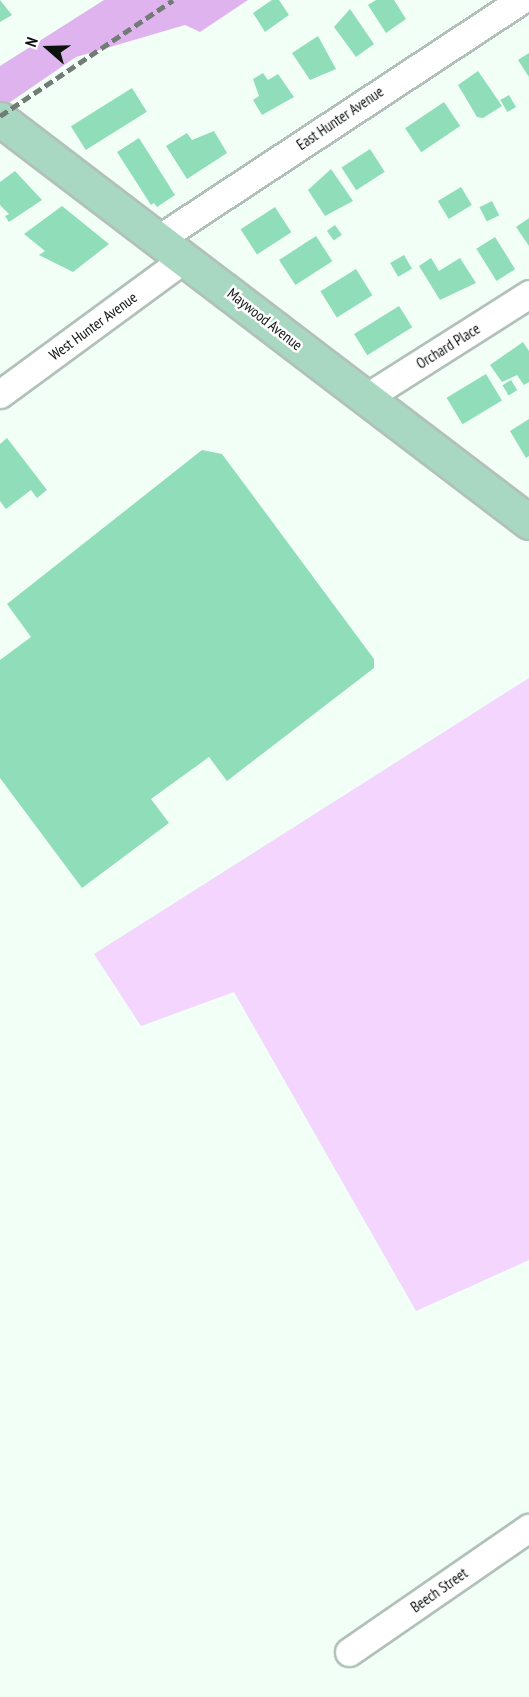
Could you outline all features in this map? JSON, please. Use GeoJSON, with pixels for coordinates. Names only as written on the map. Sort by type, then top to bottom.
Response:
{"type":"FeatureCollection","features":[{"type":"Feature","properties":{"kind":"main road","name":"Maywood Avenue"},"geometry":{"type":"LineString","coordinates":[[0,119],[173,248],[529,522]]}},
{"type":"Feature","properties":{"kind":"street","name":"East Hunter Avenue"},"geometry":{"type":"LineString","coordinates":[[173,248],[521,0]]}},
{"type":"Feature","properties":{"kind":"street","name":"West Hunter Avenue"},"geometry":{"type":"LineString","coordinates":[[0,394],[173,248]]}},
{"type":"Feature","properties":{"kind":"street","name":"Orchard Place"},"geometry":{"type":"LineString","coordinates":[[367,398],[529,294]]}},
{"type":"Feature","properties":{"kind":"street","name":"Beech Street"},"geometry":{"type":"LineString","coordinates":[[349,1652],[529,1528]]}},
{"type":"Feature","properties":{"kind":"shaded area"},"geometry":{"type":"Polygon","coordinates":[[[104,0],[248,0],[200,32],[185,25],[76,57],[0,109],[0,66],[104,0]]]}},
{"type":"Feature","properties":{"kind":"shaded area"},"geometry":{"type":"Polygon","coordinates":[[[529,678],[529,1260],[416,1311],[234,992],[141,1026],[94,954],[529,678]]]}},
{"type":"Feature","properties":{"kind":"building"},"geometry":{"type":"Polygon","coordinates":[[[0,0],[12,15],[0,22],[0,0]]]}},
{"type":"Feature","properties":{"kind":"building"},"geometry":{"type":"Polygon","coordinates":[[[272,0],[279,0],[289,15],[265,32],[253,13],[272,0]]]}},
{"type":"Feature","properties":{"kind":"building"},"geometry":{"type":"Polygon","coordinates":[[[376,0],[394,0],[406,19],[386,33],[368,5],[376,0]]]}},
{"type":"Feature","properties":{"kind":"building"},"geometry":{"type":"Polygon","coordinates":[[[350,9],[374,44],[356,57],[334,27],[350,9]]]}},
{"type":"Feature","properties":{"kind":"building"},"geometry":{"type":"Polygon","coordinates":[[[318,36],[336,69],[310,80],[292,53],[318,36]]]}},
{"type":"Feature","properties":{"kind":"building"},"geometry":{"type":"Polygon","coordinates":[[[529,53],[529,77],[518,60],[529,53]]]}},
{"type":"Feature","properties":{"kind":"building"},"geometry":{"type":"Polygon","coordinates":[[[478,71],[502,106],[483,118],[477,117],[458,85],[478,71]]]}},
{"type":"Feature","properties":{"kind":"building"},"geometry":{"type":"Polygon","coordinates":[[[263,73],[268,80],[278,74],[294,97],[262,115],[253,100],[259,96],[253,79],[263,73]]]}},
{"type":"Feature","properties":{"kind":"building"},"geometry":{"type":"Polygon","coordinates":[[[132,88],[147,112],[86,150],[71,126],[132,88]]]}},
{"type":"Feature","properties":{"kind":"building"},"geometry":{"type":"Polygon","coordinates":[[[509,95],[516,107],[507,112],[500,100],[509,95]]]}},
{"type":"Feature","properties":{"kind":"building"},"geometry":{"type":"Polygon","coordinates":[[[444,102],[460,126],[421,152],[405,128],[444,102]]]}},
{"type":"Feature","properties":{"kind":"building"},"geometry":{"type":"Polygon","coordinates":[[[214,131],[227,153],[187,179],[166,146],[187,133],[192,140],[214,131]]]}},
{"type":"Feature","properties":{"kind":"building"},"geometry":{"type":"Polygon","coordinates":[[[139,138],[175,195],[157,207],[154,203],[151,205],[117,152],[139,138]]]}},
{"type":"Feature","properties":{"kind":"building"},"geometry":{"type":"Polygon","coordinates":[[[370,149],[385,172],[356,190],[341,168],[370,149]]]}},
{"type":"Feature","properties":{"kind":"building"},"geometry":{"type":"Polygon","coordinates":[[[331,169],[353,201],[325,216],[308,190],[331,169]]]}},
{"type":"Feature","properties":{"kind":"building"},"geometry":{"type":"Polygon","coordinates":[[[15,171],[42,200],[9,222],[5,216],[9,214],[0,205],[0,182],[15,171]]]}},
{"type":"Feature","properties":{"kind":"building"},"geometry":{"type":"Polygon","coordinates":[[[461,187],[472,205],[449,219],[438,201],[461,187]]]}},
{"type":"Feature","properties":{"kind":"building"},"geometry":{"type":"Polygon","coordinates":[[[492,201],[499,215],[487,222],[480,207],[492,201]]]}},
{"type":"Feature","properties":{"kind":"building"},"geometry":{"type":"Polygon","coordinates":[[[62,206],[109,244],[73,272],[39,255],[45,251],[24,234],[62,206]]]}},
{"type":"Feature","properties":{"kind":"building"},"geometry":{"type":"Polygon","coordinates":[[[275,207],[291,232],[257,254],[241,229],[275,207]]]}},
{"type":"Feature","properties":{"kind":"building"},"geometry":{"type":"Polygon","coordinates":[[[529,218],[529,246],[516,227],[529,218]]]}},
{"type":"Feature","properties":{"kind":"building"},"geometry":{"type":"Polygon","coordinates":[[[335,225],[342,235],[334,241],[327,231],[335,225]]]}},
{"type":"Feature","properties":{"kind":"building"},"geometry":{"type":"Polygon","coordinates":[[[316,236],[332,261],[295,285],[279,260],[316,236]]]}},
{"type":"Feature","properties":{"kind":"building"},"geometry":{"type":"Polygon","coordinates":[[[495,237],[515,269],[496,281],[476,249],[495,237]]]}},
{"type":"Feature","properties":{"kind":"building"},"geometry":{"type":"Polygon","coordinates":[[[404,255],[412,269],[398,277],[390,263],[404,255]]]}},
{"type":"Feature","properties":{"kind":"building"},"geometry":{"type":"Polygon","coordinates":[[[431,258],[439,271],[460,258],[476,283],[440,300],[419,266],[431,258]]]}},
{"type":"Feature","properties":{"kind":"building"},"geometry":{"type":"Polygon","coordinates":[[[356,269],[372,295],[337,318],[320,291],[356,269]]]}},
{"type":"Feature","properties":{"kind":"building"},"geometry":{"type":"Polygon","coordinates":[[[399,306],[412,327],[367,355],[354,334],[399,306]]]}},
{"type":"Feature","properties":{"kind":"building"},"geometry":{"type":"Polygon","coordinates":[[[523,342],[529,351],[529,382],[524,385],[517,375],[502,382],[490,365],[523,342]]]}},
{"type":"Feature","properties":{"kind":"building"},"geometry":{"type":"Polygon","coordinates":[[[486,374],[502,401],[463,424],[447,398],[486,374]]]}},
{"type":"Feature","properties":{"kind":"building"},"geometry":{"type":"Polygon","coordinates":[[[511,380],[517,390],[509,395],[502,385],[511,380]]]}},
{"type":"Feature","properties":{"kind":"building"},"geometry":{"type":"Polygon","coordinates":[[[529,419],[529,456],[526,458],[510,431],[529,419]]]}},
{"type":"Feature","properties":{"kind":"building"},"geometry":{"type":"Polygon","coordinates":[[[7,438],[47,490],[37,498],[31,490],[6,509],[0,501],[0,444],[7,438]]]}},
{"type":"Feature","properties":{"kind":"building"},"geometry":{"type":"Polygon","coordinates":[[[202,450],[222,454],[374,659],[374,668],[227,781],[209,757],[151,799],[169,823],[82,888],[0,778],[0,660],[31,637],[7,604],[202,450]]]}},
{"type":"Feature","properties":{"kind":"railway"},"geometry":{"type":"LineString","coordinates":[[0,116],[173,0]]}}]}
